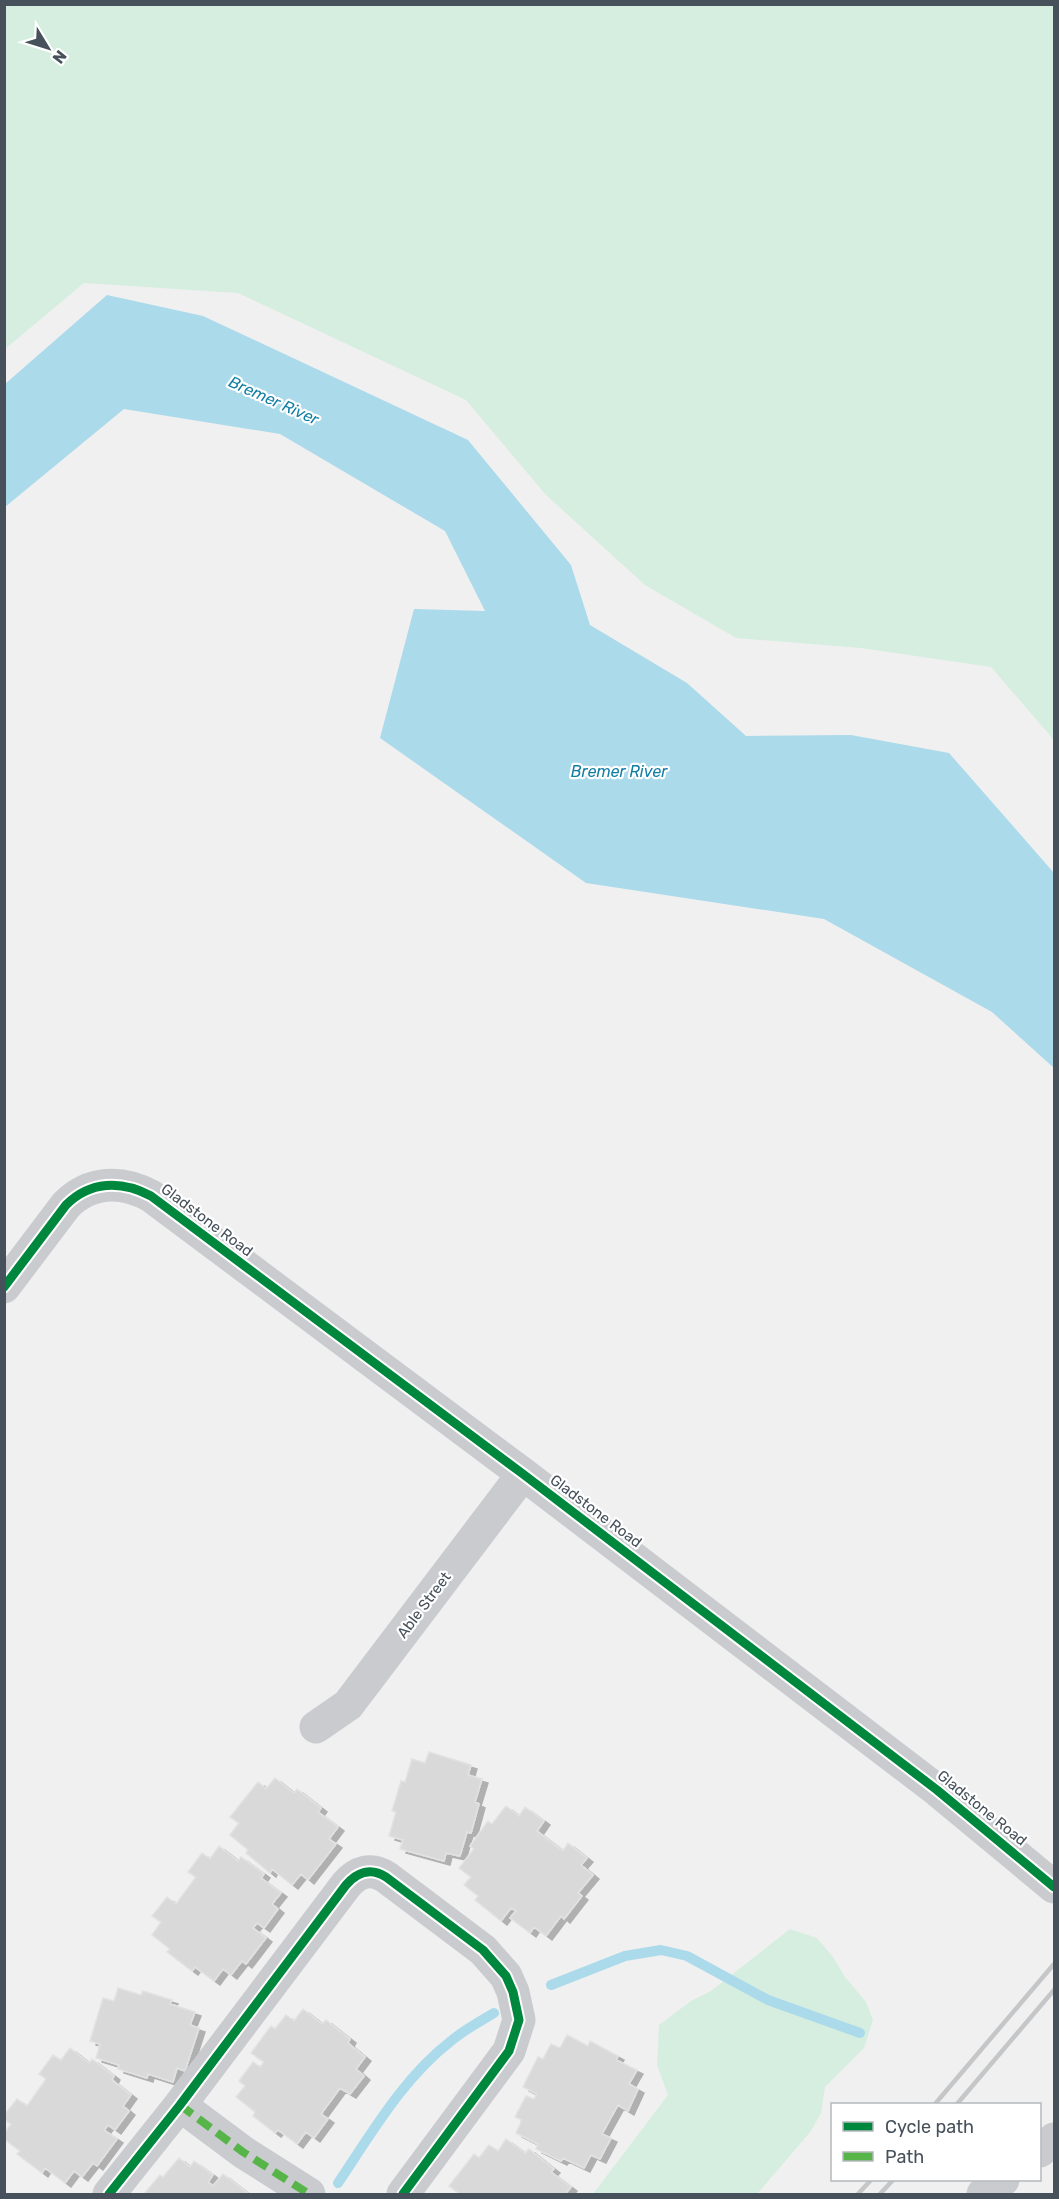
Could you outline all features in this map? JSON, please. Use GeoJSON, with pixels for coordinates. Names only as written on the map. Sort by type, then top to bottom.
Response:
{"type":"FeatureCollection","features":[{"type":"Feature","properties":{"kind":"street","name":"Gladstone Road"},"geometry":{"type":"LineString","coordinates":[[4,1287],[66,1205],[85,1190],[106,1186],[132,1188],[151,1196],[523,1474],[938,1790],[1054,1887]]}},
{"type":"Feature","properties":{"kind":"street","name":"Able Street"},"geometry":{"type":"LineString","coordinates":[[316,1727],[348,1705],[523,1474]]}},
{"type":"Feature","properties":{"kind":"street"},"geometry":{"type":"LineString","coordinates":[[109,2194],[180,2105],[346,1885],[363,1872],[378,1872],[483,1950],[506,1976],[513,1992],[519,2020],[510,2051],[403,2194]]}},
{"type":"Feature","properties":{"kind":"street"},"geometry":{"type":"LineString","coordinates":[[180,2105],[243,2152],[309,2194]]}},
{"type":"Feature","properties":{"kind":"street"},"geometry":{"type":"LineString","coordinates":[[1041,2150],[1054,2139]]}},
{"type":"Feature","properties":{"kind":"street"},"geometry":{"type":"LineString","coordinates":[[983,2194],[1001,2181]]}},
{"type":"Feature","properties":{"kind":"green space"},"geometry":{"type":"Polygon","coordinates":[[[5,4],[1054,5],[1054,740],[991,667],[861,648],[736,638],[645,585],[546,495],[466,400],[238,293],[84,283],[5,349],[5,4]]]}},
{"type":"Feature","properties":{"kind":"green space"},"geometry":{"type":"Polygon","coordinates":[[[790,1929],[817,1938],[866,2002],[873,2020],[864,2048],[825,2087],[821,2113],[811,2131],[757,2194],[593,2194],[668,2095],[657,2065],[659,2025],[691,2001],[711,1991],[790,1929]]]}},
{"type":"Feature","properties":{"kind":"water","name":"Bremer River"},"geometry":{"type":"Polygon","coordinates":[[[107,295],[203,316],[468,440],[571,565],[590,625],[687,683],[746,736],[851,735],[949,753],[1054,873],[1054,1068],[992,1012],[824,919],[586,883],[380,738],[414,609],[485,611],[445,531],[280,434],[124,409],[5,507],[5,384],[107,295]]]}},
{"type":"Feature","properties":{"kind":"building"},"geometry":{"type":"Polygon","coordinates":[[[429,1752],[471,1765],[468,1775],[482,1779],[475,1802],[479,1804],[471,1833],[467,1832],[460,1856],[446,1853],[444,1861],[400,1849],[403,1840],[389,1836],[396,1812],[392,1811],[401,1781],[405,1782],[412,1759],[425,1763],[429,1752]]]}},
{"type":"Feature","properties":{"kind":"building"},"geometry":{"type":"Polygon","coordinates":[[[275,1778],[294,1793],[297,1789],[321,1808],[318,1812],[338,1827],[329,1839],[336,1844],[308,1880],[301,1874],[292,1885],[272,1869],[270,1873],[246,1853],[248,1850],[230,1835],[239,1823],[230,1817],[258,1782],[266,1789],[275,1778]]]}},
{"type":"Feature","properties":{"kind":"building"},"geometry":{"type":"Polygon","coordinates":[[[506,1806],[519,1816],[525,1807],[544,1821],[537,1831],[563,1851],[568,1843],[587,1858],[581,1865],[593,1875],[578,1893],[582,1896],[564,1919],[561,1916],[546,1936],[534,1927],[530,1933],[510,1918],[516,1911],[511,1908],[501,1921],[475,1900],[478,1896],[464,1885],[471,1877],[459,1868],[474,1849],[470,1846],[488,1821],[492,1824],[506,1806]]]}},
{"type":"Feature","properties":{"kind":"building"},"geometry":{"type":"Polygon","coordinates":[[[219,1846],[238,1861],[241,1857],[264,1874],[261,1878],[281,1893],[272,1904],[278,1909],[264,1928],[257,1923],[253,1928],[266,1938],[246,1964],[242,1961],[231,1975],[223,1969],[214,1981],[195,1967],[192,1971],[167,1952],[170,1949],[152,1935],[161,1922],[152,1916],[167,1897],[176,1904],[196,1877],[188,1872],[202,1853],[210,1859],[219,1846]]]}},
{"type":"Feature","properties":{"kind":"building"},"geometry":{"type":"Polygon","coordinates":[[[118,1988],[141,1995],[143,1991],[172,2000],[170,2004],[195,2012],[190,2025],[199,2028],[185,2071],[177,2068],[173,2082],[148,2074],[147,2078],[118,2069],[119,2065],[96,2058],[100,2044],[90,2041],[103,1998],[114,2001],[118,1988]]]}},
{"type":"Feature","properties":{"kind":"building"},"geometry":{"type":"Polygon","coordinates":[[[303,2009],[322,2024],[326,2020],[350,2039],[348,2043],[365,2057],[356,2069],[364,2076],[350,2094],[340,2088],[321,2114],[328,2119],[314,2138],[306,2132],[297,2144],[278,2130],[275,2133],[253,2116],[255,2112],[236,2097],[245,2086],[239,2081],[253,2062],[260,2067],[264,2062],[251,2053],[271,2026],[275,2029],[286,2015],[294,2021],[303,2009]]]}},
{"type":"Feature","properties":{"kind":"building"},"geometry":{"type":"Polygon","coordinates":[[[567,2035],[588,2046],[590,2041],[618,2056],[616,2060],[637,2070],[629,2084],[638,2089],[628,2111],[618,2105],[602,2134],[611,2138],[600,2159],[591,2155],[584,2168],[563,2158],[561,2161],[536,2149],[538,2144],[516,2133],[522,2120],[515,2117],[526,2096],[534,2099],[537,2094],[523,2087],[538,2057],[543,2059],[551,2044],[560,2048],[567,2035]]]}},
{"type":"Feature","properties":{"kind":"building"},"geometry":{"type":"Polygon","coordinates":[[[70,2048],[89,2063],[92,2059],[114,2076],[112,2080],[131,2095],[123,2106],[129,2111],[115,2130],[108,2125],[104,2130],[117,2139],[97,2166],[93,2163],[82,2177],[74,2171],[65,2183],[45,2168],[42,2173],[17,2154],[20,2151],[4,2139],[4,2134],[11,2124],[4,2119],[4,2115],[17,2099],[27,2106],[46,2079],[39,2074],[53,2055],[61,2060],[70,2048]]]}},
{"type":"Feature","properties":{"kind":"building"},"geometry":{"type":"Polygon","coordinates":[[[506,2139],[525,2153],[529,2149],[554,2169],[551,2172],[571,2187],[565,2194],[460,2194],[449,2186],[474,2154],[479,2158],[489,2145],[498,2151],[506,2139]]]}},
{"type":"Feature","properties":{"kind":"building"},"geometry":{"type":"Polygon","coordinates":[[[179,2158],[190,2167],[194,2161],[213,2175],[208,2182],[213,2186],[223,2174],[249,2194],[144,2194],[179,2158]]]}},
{"type":"Feature","properties":{"kind":"waterway"},"geometry":{"type":"LineString","coordinates":[[551,1985],[625,1956],[661,1950],[687,1956],[768,2000],[860,2033]]}},
{"type":"Feature","properties":{"kind":"waterway"},"geometry":{"type":"LineString","coordinates":[[338,2183],[389,2107],[418,2072],[456,2037],[494,2013]]}},
{"type":"Feature","properties":{"kind":"railway"},"geometry":{"type":"LineString","coordinates":[[936,2103],[1054,1964]]}},
{"type":"Feature","properties":{"kind":"railway"},"geometry":{"type":"LineString","coordinates":[[958,2103],[1054,1990]]}},
{"type":"Feature","properties":{"kind":"railway"},"geometry":{"type":"LineString","coordinates":[[858,2194],[870,2181]]}},
{"type":"Feature","properties":{"kind":"railway"},"geometry":{"type":"LineString","coordinates":[[880,2194],[892,2181]]}},
{"type":"Feature","properties":{"kind":"marked path"},"geometry":{"type":"LineString","coordinates":[[180,2105],[243,2152],[309,2194]]}},
{"type":"Feature","properties":{"kind":"cycle path"},"geometry":{"type":"LineString","coordinates":[[4,1287],[66,1205],[75,1197],[96,1187],[117,1185],[151,1196],[523,1474],[937,1790],[1054,1887]]}},
{"type":"Feature","properties":{"kind":"cycle path"},"geometry":{"type":"LineString","coordinates":[[109,2194],[180,2105],[346,1885],[364,1872],[375,1872],[386,1877],[483,1950],[506,1976],[513,1992],[519,2020],[509,2051],[403,2194]]}}]}
